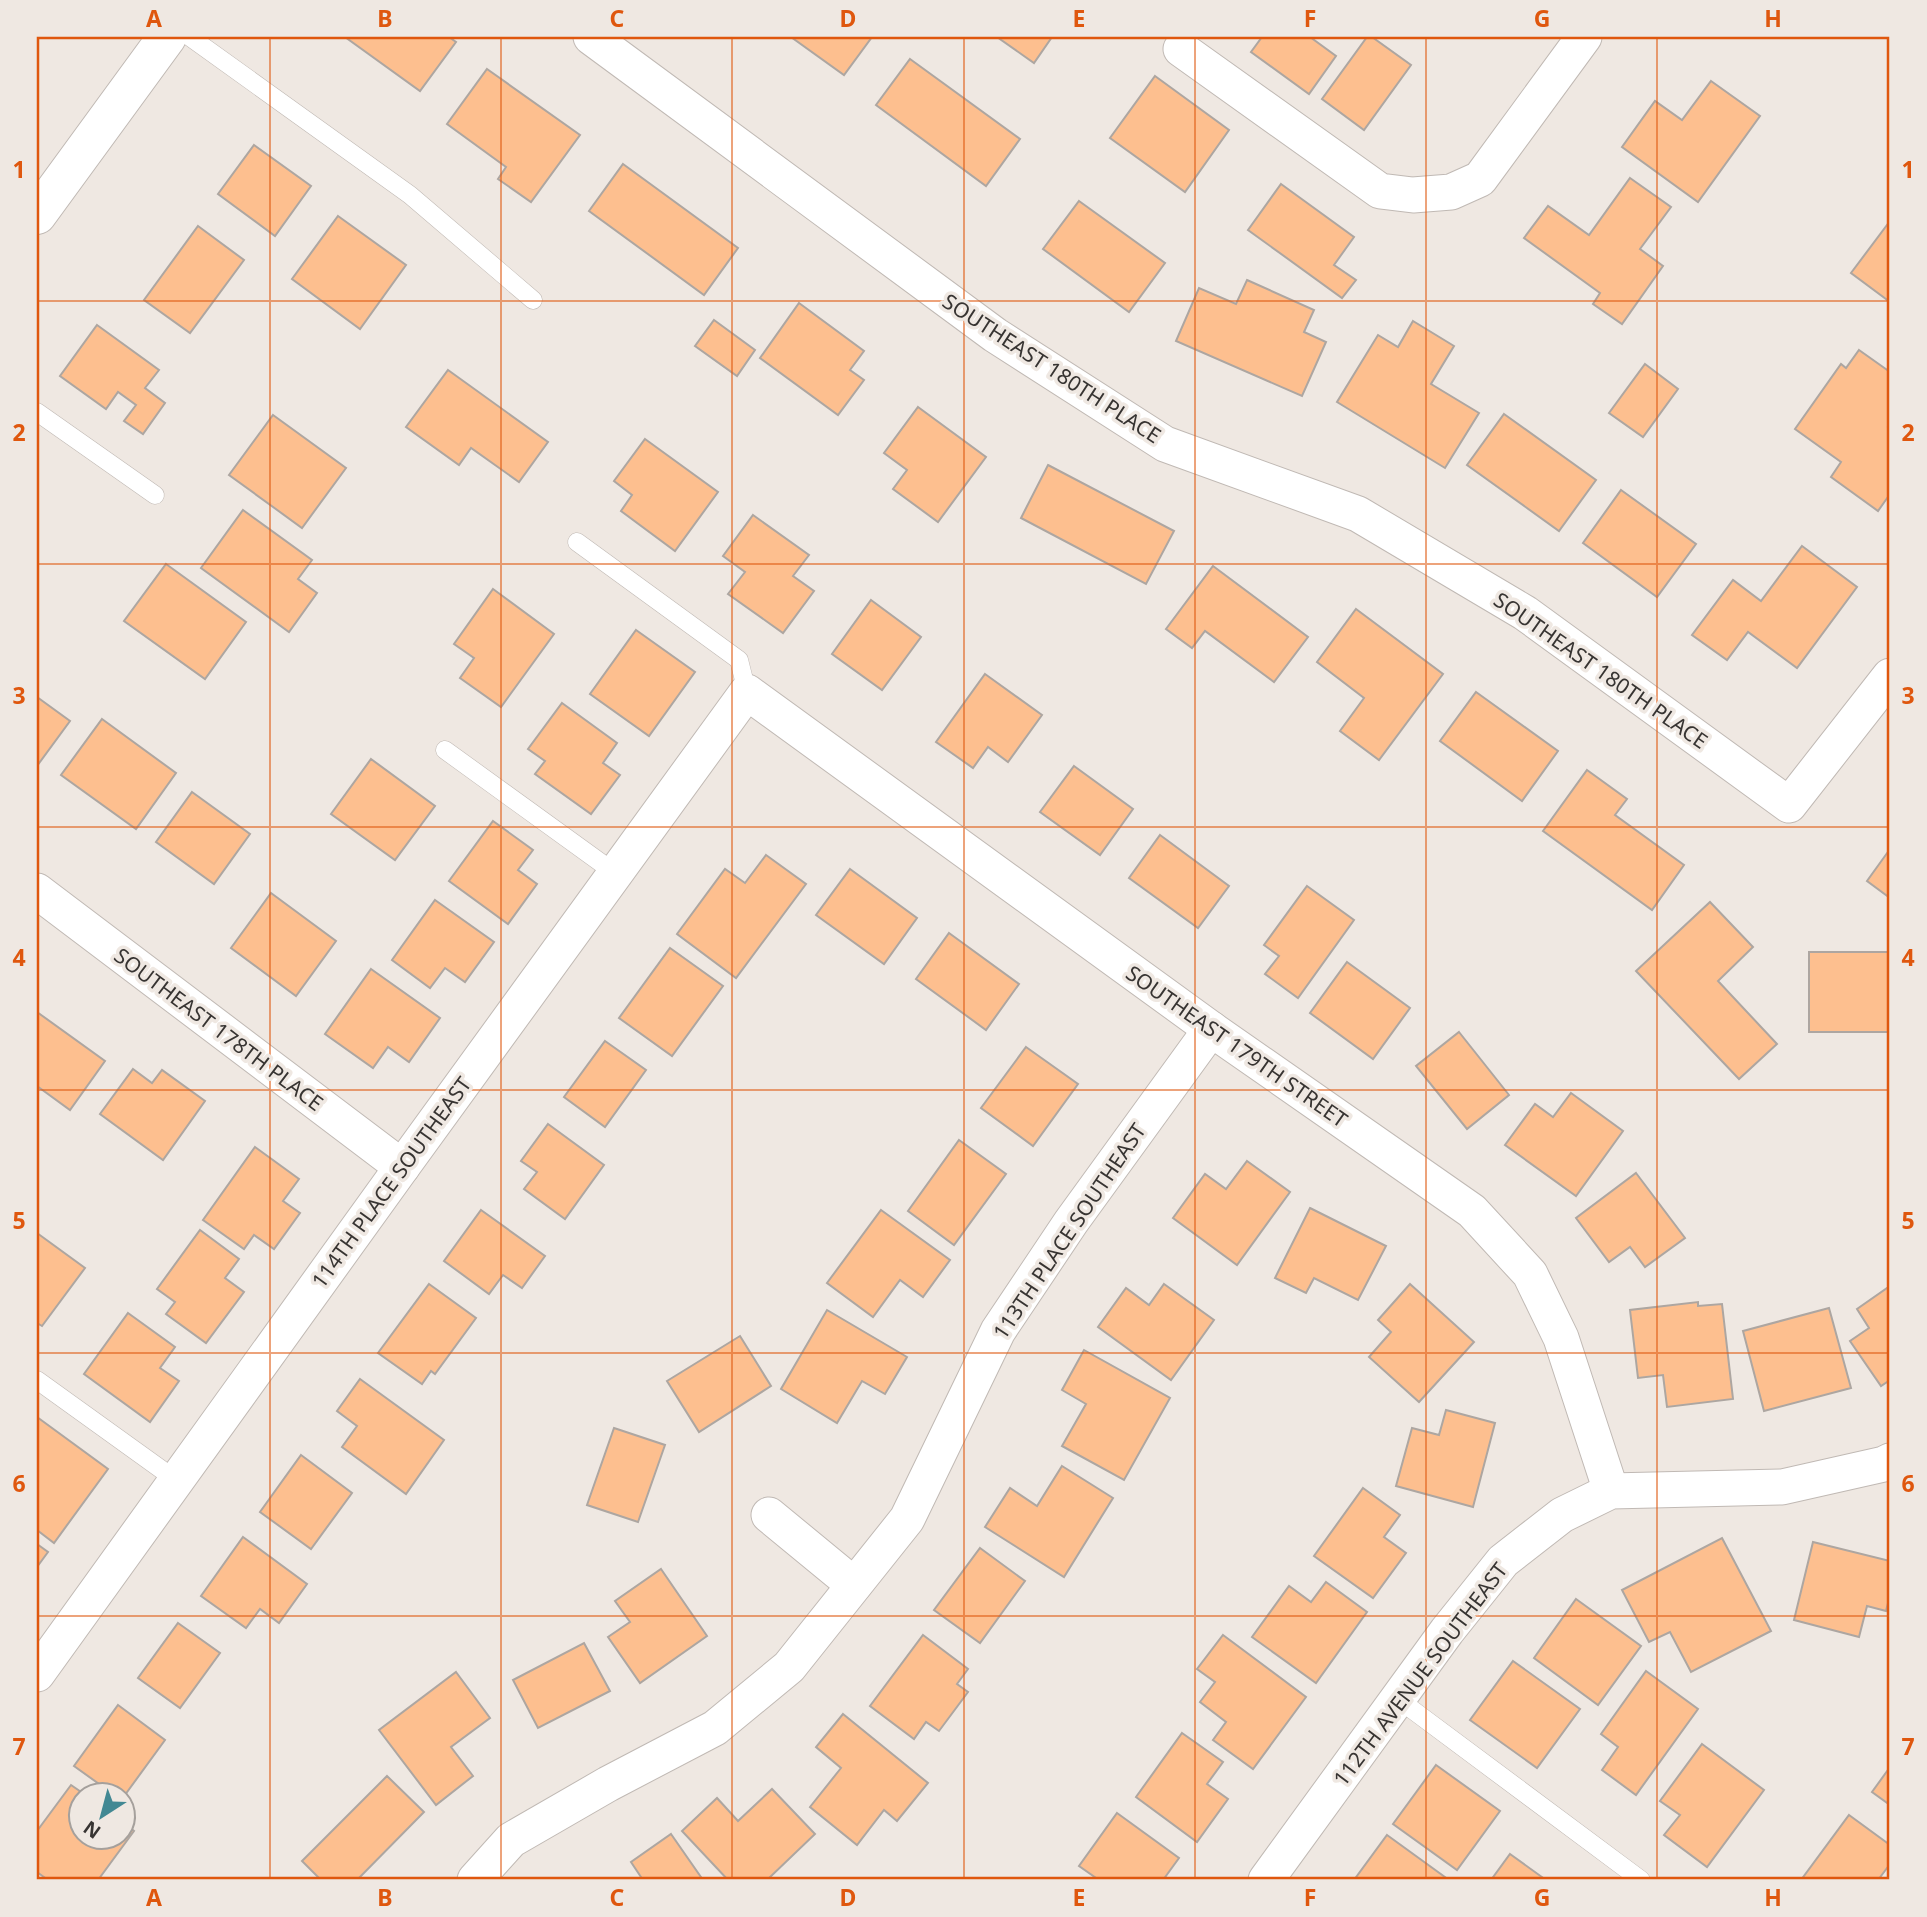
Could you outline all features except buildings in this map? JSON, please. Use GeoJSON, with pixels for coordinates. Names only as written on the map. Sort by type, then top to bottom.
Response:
{"type":"FeatureCollection","features":[{"type":"Feature","properties":{"kind":"street"},"geometry":{"type":"LineString","coordinates":[[37,215],[167,37]]}},
{"type":"Feature","properties":{"kind":"street","name":"SOUTHEAST 180TH PLACE"},"geometry":{"type":"LineString","coordinates":[[591,37],[995,335],[1165,444],[1358,514],[1478,584],[1525,613],[1789,806],[1890,676]]}},
{"type":"Feature","properties":{"kind":"street"},"geometry":{"type":"LineString","coordinates":[[1181,49],[1380,191],[1413,195],[1451,192],[1479,178],[1584,37]]}},
{"type":"Feature","properties":{"kind":"street","name":"114TH PLACE SOUTHEAST"},"geometry":{"type":"LineString","coordinates":[[37,1674],[747,692]]}},
{"type":"Feature","properties":{"kind":"street","name":"SOUTHEAST 179TH STREET"},"geometry":{"type":"LineString","coordinates":[[747,692],[1211,1030],[1472,1210],[1530,1274],[1561,1338],[1611,1490]]}},
{"type":"Feature","properties":{"kind":"street","name":"SOUTHEAST 178TH PLACE"},"geometry":{"type":"LineString","coordinates":[[37,891],[402,1167]]}},
{"type":"Feature","properties":{"kind":"street","name":"113TH PLACE SOUTHEAST"},"geometry":{"type":"LineString","coordinates":[[475,1880],[511,1840],[608,1784],[715,1728],[789,1667],[907,1519],[998,1331],[1071,1222],[1211,1030]]}},
{"type":"Feature","properties":{"kind":"street","name":"112TH AVENUE SOUTHEAST"},"geometry":{"type":"LineString","coordinates":[[1266,1880],[1447,1631],[1503,1561],[1562,1515],[1611,1490],[1782,1487],[1890,1461]]}},
{"type":"Feature","properties":{"kind":"street"},"geometry":{"type":"LineString","coordinates":[[769,1515],[854,1585]]}},
{"type":"Feature","properties":{"kind":"lane"},"geometry":{"type":"LineString","coordinates":[[190,37],[410,195],[533,300]]}},
{"type":"Feature","properties":{"kind":"lane"},"geometry":{"type":"LineString","coordinates":[[37,412],[155,495]]}},
{"type":"Feature","properties":{"kind":"lane"},"geometry":{"type":"LineString","coordinates":[[577,542],[739,660],[747,692]]}},
{"type":"Feature","properties":{"kind":"lane"},"geometry":{"type":"LineString","coordinates":[[445,750],[615,873]]}},
{"type":"Feature","properties":{"kind":"lane"},"geometry":{"type":"LineString","coordinates":[[37,1380],[176,1480]]}},
{"type":"Feature","properties":{"kind":"lane"},"geometry":{"type":"LineString","coordinates":[[1398,1699],[1641,1880]]}}]}
